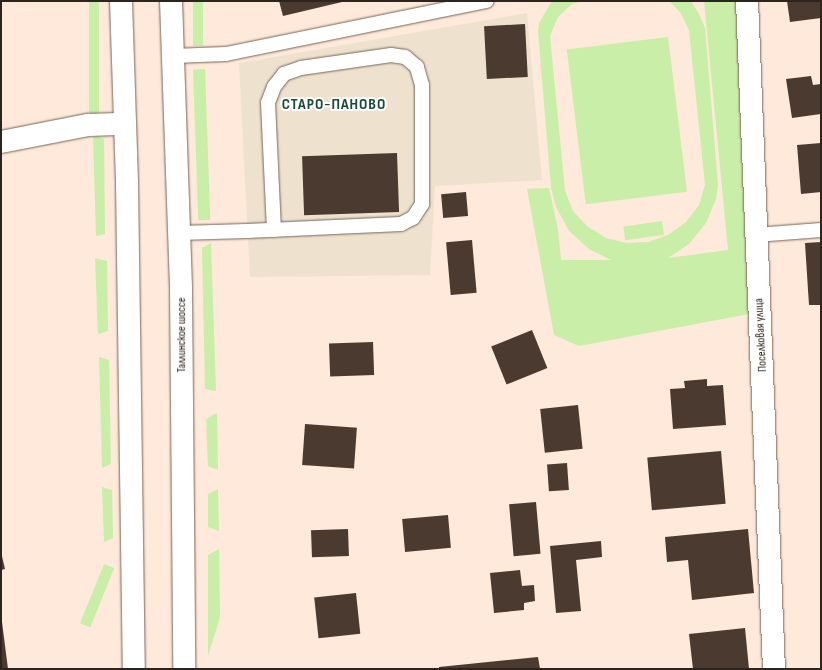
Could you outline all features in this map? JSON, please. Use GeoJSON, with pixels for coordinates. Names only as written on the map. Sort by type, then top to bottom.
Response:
{"type":"FeatureCollection","features":[{"type":"Feature","properties":{"kind":"main road"},"geometry":{"type":"LineString","coordinates":[[121,1],[125,124],[134,669]]}},
{"type":"Feature","properties":{"kind":"main road","name":"Таллинское шоссе"},"geometry":{"type":"LineString","coordinates":[[171,1],[182,289],[184,669]]}},
{"type":"Feature","properties":{"kind":"main road","name":"Поселковая улица"},"geometry":{"type":"LineString","coordinates":[[747,1],[774,669]]}},
{"type":"Feature","properties":{"kind":"main road"},"geometry":{"type":"LineString","coordinates":[[1,142],[88,125],[125,124]]}},
{"type":"Feature","properties":{"kind":"lane"},"geometry":{"type":"LineString","coordinates":[[173,56],[226,54],[487,1]]}},
{"type":"Feature","properties":{"kind":"lane"},"geometry":{"type":"LineString","coordinates":[[179,233],[274,230],[401,224],[413,218],[422,204],[422,85],[417,68],[405,57],[391,55],[301,68],[284,74],[274,87],[268,103],[274,230]]}},
{"type":"Feature","properties":{"kind":"lane"},"geometry":{"type":"LineString","coordinates":[[756,235],[821,230]]}},
{"type":"Feature","properties":{"kind":"shaded area"},"geometry":{"type":"Polygon","coordinates":[[[527,13],[542,180],[435,186],[430,275],[250,277],[239,63],[527,13]]]}},
{"type":"Feature","properties":{"kind":"green space"},"geometry":{"type":"Polygon","coordinates":[[[89,1],[99,1],[99,115],[89,115],[89,1]]]}},
{"type":"Feature","properties":{"kind":"green space"},"geometry":{"type":"Polygon","coordinates":[[[193,1],[203,1],[203,46],[193,46],[193,1]]]}},
{"type":"Feature","properties":{"kind":"green space"},"geometry":{"type":"Polygon","coordinates":[[[552,1],[584,1],[572,4],[558,17],[550,36],[565,191],[573,211],[587,226],[606,238],[627,243],[648,242],[668,235],[686,222],[699,205],[705,185],[689,30],[680,12],[669,1],[691,1],[699,14],[705,28],[718,185],[716,199],[706,223],[689,244],[668,258],[728,250],[704,1],[738,1],[749,314],[579,346],[554,335],[527,189],[549,188],[558,229],[561,260],[611,260],[589,249],[569,231],[556,207],[551,188],[538,31],[539,23],[552,1]]]}},
{"type":"Feature","properties":{"kind":"green space"},"geometry":{"type":"Polygon","coordinates":[[[668,37],[687,192],[586,204],[567,49],[668,37]]]}},
{"type":"Feature","properties":{"kind":"green space"},"geometry":{"type":"Polygon","coordinates":[[[193,69],[205,69],[210,220],[198,220],[193,69]]]}},
{"type":"Feature","properties":{"kind":"green space"},"geometry":{"type":"Polygon","coordinates":[[[93,134],[104,139],[105,234],[96,236],[93,134]]]}},
{"type":"Feature","properties":{"kind":"green space"},"geometry":{"type":"Polygon","coordinates":[[[662,221],[664,235],[625,240],[623,226],[662,221]]]}},
{"type":"Feature","properties":{"kind":"green space"},"geometry":{"type":"Polygon","coordinates":[[[211,243],[216,391],[205,389],[202,248],[211,243]]]}},
{"type":"Feature","properties":{"kind":"green space"},"geometry":{"type":"Polygon","coordinates":[[[95,258],[107,261],[108,331],[98,334],[95,258]]]}},
{"type":"Feature","properties":{"kind":"green space"},"geometry":{"type":"Polygon","coordinates":[[[99,357],[109,360],[111,464],[102,468],[99,357]]]}},
{"type":"Feature","properties":{"kind":"green space"},"geometry":{"type":"Polygon","coordinates":[[[217,413],[218,470],[208,466],[206,419],[217,413]]]}},
{"type":"Feature","properties":{"kind":"green space"},"geometry":{"type":"Polygon","coordinates":[[[102,487],[112,490],[113,538],[104,542],[102,487]]]}},
{"type":"Feature","properties":{"kind":"green space"},"geometry":{"type":"Polygon","coordinates":[[[218,489],[219,531],[208,527],[208,494],[218,489]]]}},
{"type":"Feature","properties":{"kind":"green space"},"geometry":{"type":"Polygon","coordinates":[[[219,549],[220,617],[208,656],[208,555],[219,549]]]}},
{"type":"Feature","properties":{"kind":"green space"},"geometry":{"type":"Polygon","coordinates":[[[104,564],[114,568],[90,627],[80,623],[104,564]]]}},
{"type":"Feature","properties":{"kind":"building"},"geometry":{"type":"Polygon","coordinates":[[[279,1],[342,1],[342,2],[283,16],[279,1]]]}},
{"type":"Feature","properties":{"kind":"building"},"geometry":{"type":"Polygon","coordinates":[[[787,1],[821,1],[821,18],[790,22],[787,1]]]}},
{"type":"Feature","properties":{"kind":"building"},"geometry":{"type":"Polygon","coordinates":[[[525,24],[528,77],[487,79],[484,26],[525,24]]]}},
{"type":"Feature","properties":{"kind":"building"},"geometry":{"type":"Polygon","coordinates":[[[811,76],[813,85],[821,84],[821,114],[792,118],[786,79],[811,76]]]}},
{"type":"Feature","properties":{"kind":"building"},"geometry":{"type":"Polygon","coordinates":[[[821,143],[821,192],[801,194],[797,145],[821,143]]]}},
{"type":"Feature","properties":{"kind":"building"},"geometry":{"type":"Polygon","coordinates":[[[397,153],[399,212],[304,215],[302,156],[397,153]]]}},
{"type":"Feature","properties":{"kind":"building"},"geometry":{"type":"Polygon","coordinates":[[[466,192],[468,216],[443,218],[441,194],[466,192]]]}},
{"type":"Feature","properties":{"kind":"building"},"geometry":{"type":"Polygon","coordinates":[[[472,240],[477,293],[451,295],[446,242],[472,240]]]}},
{"type":"Feature","properties":{"kind":"building"},"geometry":{"type":"Polygon","coordinates":[[[821,242],[821,305],[809,305],[805,243],[821,242]]]}},
{"type":"Feature","properties":{"kind":"building"},"geometry":{"type":"Polygon","coordinates":[[[532,330],[547,368],[507,384],[491,346],[532,330]]]}},
{"type":"Feature","properties":{"kind":"building"},"geometry":{"type":"Polygon","coordinates":[[[373,342],[374,375],[330,377],[329,344],[373,342]]]}},
{"type":"Feature","properties":{"kind":"building"},"geometry":{"type":"Polygon","coordinates":[[[707,379],[707,386],[723,385],[726,425],[673,429],[670,389],[685,388],[684,381],[707,379]]]}},
{"type":"Feature","properties":{"kind":"building"},"geometry":{"type":"Polygon","coordinates":[[[578,405],[583,449],[545,453],[540,409],[578,405]]]}},
{"type":"Feature","properties":{"kind":"building"},"geometry":{"type":"Polygon","coordinates":[[[305,424],[357,428],[354,469],[302,465],[305,424]]]}},
{"type":"Feature","properties":{"kind":"building"},"geometry":{"type":"Polygon","coordinates":[[[721,451],[726,504],[652,510],[647,457],[721,451]]]}},
{"type":"Feature","properties":{"kind":"building"},"geometry":{"type":"Polygon","coordinates":[[[567,463],[569,490],[549,491],[547,464],[567,463]]]}},
{"type":"Feature","properties":{"kind":"building"},"geometry":{"type":"Polygon","coordinates":[[[536,502],[541,554],[514,556],[509,504],[536,502]]]}},
{"type":"Feature","properties":{"kind":"building"},"geometry":{"type":"Polygon","coordinates":[[[448,515],[451,548],[405,552],[402,519],[448,515]]]}},
{"type":"Feature","properties":{"kind":"building"},"geometry":{"type":"Polygon","coordinates":[[[348,529],[349,556],[312,557],[311,530],[348,529]]]}},
{"type":"Feature","properties":{"kind":"building"},"geometry":{"type":"Polygon","coordinates":[[[748,529],[754,593],[692,600],[688,560],[667,562],[665,537],[748,529]]]}},
{"type":"Feature","properties":{"kind":"building"},"geometry":{"type":"Polygon","coordinates":[[[601,541],[602,557],[576,560],[581,611],[556,613],[550,546],[601,541]]]}},
{"type":"Feature","properties":{"kind":"building"},"geometry":{"type":"Polygon","coordinates":[[[1,552],[5,569],[1,570],[1,552]]]}},
{"type":"Feature","properties":{"kind":"building"},"geometry":{"type":"Polygon","coordinates":[[[520,570],[522,586],[534,585],[535,601],[524,603],[524,610],[494,613],[490,573],[520,570]]]}},
{"type":"Feature","properties":{"kind":"building"},"geometry":{"type":"Polygon","coordinates":[[[356,593],[360,634],[319,638],[314,597],[356,593]]]}},
{"type":"Feature","properties":{"kind":"building"},"geometry":{"type":"Polygon","coordinates":[[[2,622],[8,669],[1,669],[2,622]]]}},
{"type":"Feature","properties":{"kind":"building"},"geometry":{"type":"Polygon","coordinates":[[[745,628],[749,669],[693,669],[689,634],[745,628]]]}},
{"type":"Feature","properties":{"kind":"building"},"geometry":{"type":"Polygon","coordinates":[[[538,657],[540,669],[439,669],[439,667],[538,657]]]}},
{"type":"Feature","properties":{"kind":"district","name":"СТАРО-ПАНОВО"},"geometry":{"type":"Point","coordinates":[334,105]}}]}
